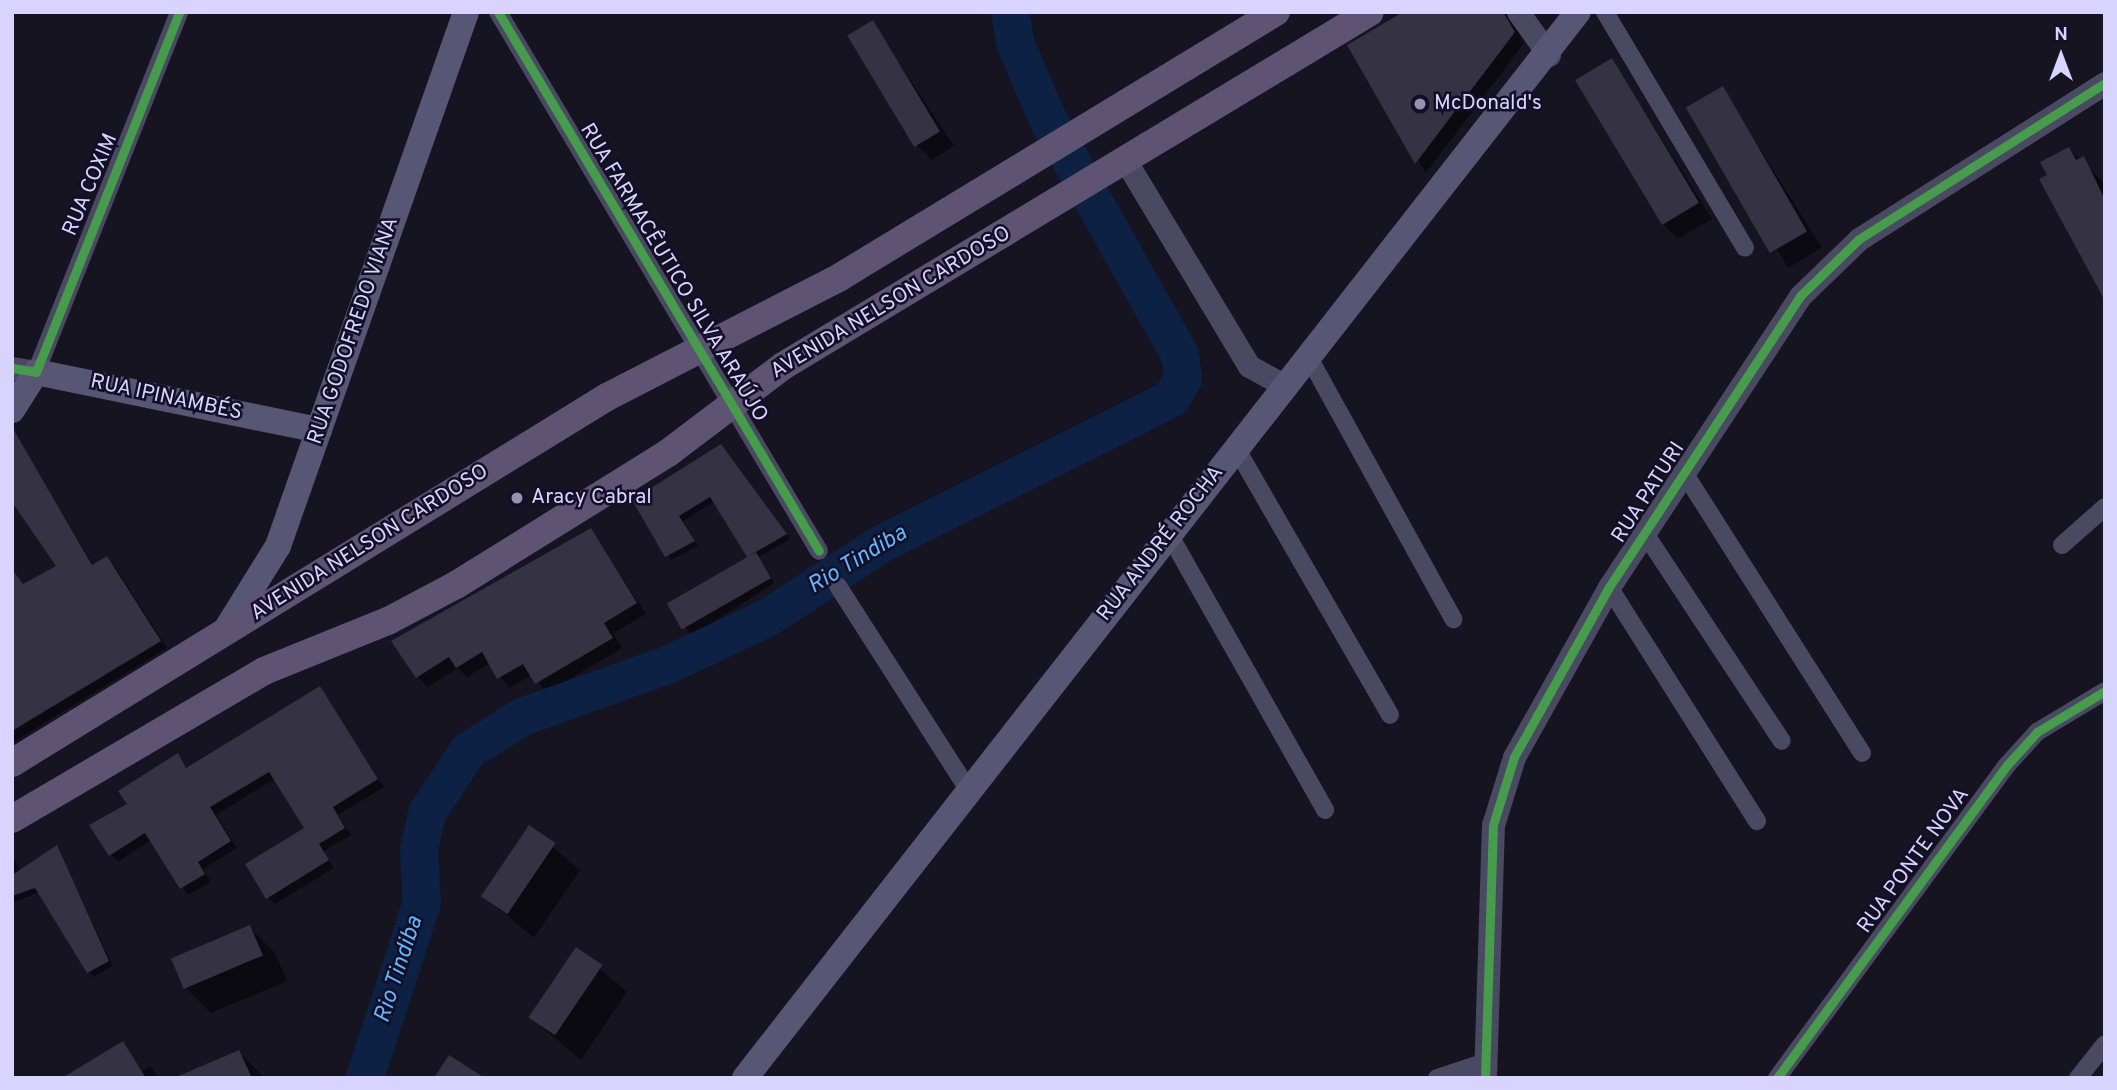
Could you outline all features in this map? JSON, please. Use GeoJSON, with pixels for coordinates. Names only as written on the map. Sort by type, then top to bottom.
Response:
{"type":"FeatureCollection","features":[{"type":"Feature","properties":{"kind":"main road","name":"RUA GODOFREDO VIANA"},"geometry":{"type":"LineString","coordinates":[[219,637],[271,562],[466,12]]}},
{"type":"Feature","properties":{"kind":"main road","name":"AVENIDA NELSON CARDOSO"},"geometry":{"type":"LineString","coordinates":[[12,763],[607,397],[698,352],[1060,145],[1276,12]]}},
{"type":"Feature","properties":{"kind":"main road","name":"AVENIDA NELSON CARDOSO"},"geometry":{"type":"LineString","coordinates":[[12,819],[264,671],[388,621],[456,585],[668,453],[783,366],[1127,163],[1370,12]]}},
{"type":"Feature","properties":{"kind":"main road","name":"RUA ANDRÉ ROCHA"},"geometry":{"type":"LineString","coordinates":[[745,1078],[1307,354],[1549,55],[1578,12]]}},
{"type":"Feature","properties":{"kind":"main road"},"geometry":{"type":"LineString","coordinates":[[12,410],[24,370]]}},
{"type":"Feature","properties":{"kind":"main road","name":"RUA IPINAMBÉS"},"geometry":{"type":"LineString","coordinates":[[24,370],[319,430]]}},
{"type":"Feature","properties":{"kind":"street","name":"RUA COXIM"},"geometry":{"type":"LineString","coordinates":[[24,370],[179,12]]}},
{"type":"Feature","properties":{"kind":"street","name":"RUA FARMACÊUTICO SILVA ARAÚJO"},"geometry":{"type":"LineString","coordinates":[[498,12],[698,352],[819,551]]}},
{"type":"Feature","properties":{"kind":"street"},"geometry":{"type":"LineString","coordinates":[[1518,12],[1549,55]]}},
{"type":"Feature","properties":{"kind":"street"},"geometry":{"type":"LineString","coordinates":[[1605,12],[1745,248]]}},
{"type":"Feature","properties":{"kind":"street","name":"RUA PATURI"},"geometry":{"type":"LineString","coordinates":[[1484,1070],[1493,825],[1514,757],[1609,587],[1800,296],[1859,239],[2105,83]]}},
{"type":"Feature","properties":{"kind":"street"},"geometry":{"type":"LineString","coordinates":[[1127,163],[1249,366],[1283,385]]}},
{"type":"Feature","properties":{"kind":"street"},"geometry":{"type":"LineString","coordinates":[[1307,354],[1453,619]]}},
{"type":"Feature","properties":{"kind":"street"},"geometry":{"type":"LineString","coordinates":[[1236,448],[1390,715]]}},
{"type":"Feature","properties":{"kind":"street"},"geometry":{"type":"LineString","coordinates":[[1683,471],[1862,753]]}},
{"type":"Feature","properties":{"kind":"street"},"geometry":{"type":"LineString","coordinates":[[2062,545],[2105,507]]}},
{"type":"Feature","properties":{"kind":"street"},"geometry":{"type":"LineString","coordinates":[[1644,532],[1783,741]]}},
{"type":"Feature","properties":{"kind":"street"},"geometry":{"type":"LineString","coordinates":[[1169,534],[1325,810]]}},
{"type":"Feature","properties":{"kind":"street"},"geometry":{"type":"LineString","coordinates":[[838,586],[968,791]]}},
{"type":"Feature","properties":{"kind":"street"},"geometry":{"type":"LineString","coordinates":[[1609,587],[1756,821]]}},
{"type":"Feature","properties":{"kind":"street","name":"RUA PONTE NOVA"},"geometry":{"type":"LineString","coordinates":[[1777,1078],[2007,765],[2038,732],[2105,691]]}},
{"type":"Feature","properties":{"kind":"street"},"geometry":{"type":"LineString","coordinates":[[2078,1078],[2105,1044]]}},
{"type":"Feature","properties":{"kind":"street"},"geometry":{"type":"LineString","coordinates":[[1437,1078],[1484,1070]]}},
{"type":"Feature","properties":{"kind":"building","name":"McDonald's"},"geometry":{"type":"Polygon","coordinates":[[[1403,12],[1503,12],[1515,32],[1415,164],[1347,45],[1403,12]]]}},
{"type":"Feature","properties":{"kind":"building"},"geometry":{"type":"Polygon","coordinates":[[[873,20],[940,131],[914,147],[847,35],[873,20]]]}},
{"type":"Feature","properties":{"kind":"building"},"geometry":{"type":"Polygon","coordinates":[[[1612,58],[1699,203],[1662,225],[1575,80],[1612,58]]]}},
{"type":"Feature","properties":{"kind":"building"},"geometry":{"type":"Polygon","coordinates":[[[1723,86],[1807,231],[1770,253],[1686,108],[1723,86]]]}},
{"type":"Feature","properties":{"kind":"building"},"geometry":{"type":"Polygon","coordinates":[[[2069,147],[2076,160],[2084,156],[2105,200],[2105,301],[2039,179],[2047,175],[2040,162],[2069,147]]]}},
{"type":"Feature","properties":{"kind":"building"},"geometry":{"type":"Polygon","coordinates":[[[12,427],[92,565],[107,556],[161,641],[12,731],[12,569],[23,584],[56,566],[12,502],[12,427]]]}},
{"type":"Feature","properties":{"kind":"building"},"geometry":{"type":"Polygon","coordinates":[[[721,444],[787,534],[747,557],[710,497],[679,516],[695,541],[665,557],[632,500],[721,444]]]}},
{"type":"Feature","properties":{"kind":"building"},"geometry":{"type":"Polygon","coordinates":[[[591,528],[637,603],[604,623],[613,638],[535,684],[523,664],[497,679],[482,652],[456,668],[449,657],[416,678],[391,641],[591,528]]]}},
{"type":"Feature","properties":{"kind":"building"},"geometry":{"type":"Polygon","coordinates":[[[756,552],[771,578],[682,629],[667,604],[756,552]]]}},
{"type":"Feature","properties":{"kind":"building"},"geometry":{"type":"Polygon","coordinates":[[[320,686],[378,779],[333,807],[345,828],[319,844],[329,860],[266,899],[245,864],[304,828],[269,772],[210,807],[231,841],[198,862],[205,874],[180,889],[145,833],[109,856],[89,825],[127,804],[118,791],[178,753],[186,768],[320,686]]]}},
{"type":"Feature","properties":{"kind":"building"},"geometry":{"type":"Polygon","coordinates":[[[529,825],[556,843],[507,914],[481,896],[529,825]]]}},
{"type":"Feature","properties":{"kind":"building"},"geometry":{"type":"Polygon","coordinates":[[[57,845],[109,961],[87,973],[35,888],[12,896],[12,875],[57,845]]]}},
{"type":"Feature","properties":{"kind":"building"},"geometry":{"type":"Polygon","coordinates":[[[250,925],[263,955],[184,989],[171,959],[250,925]]]}},
{"type":"Feature","properties":{"kind":"building"},"geometry":{"type":"Polygon","coordinates":[[[576,947],[603,965],[555,1035],[528,1017],[576,947]]]}},
{"type":"Feature","properties":{"kind":"building"},"geometry":{"type":"Polygon","coordinates":[[[123,1041],[146,1078],[62,1078],[123,1041]]]}},
{"type":"Feature","properties":{"kind":"building"},"geometry":{"type":"Polygon","coordinates":[[[239,1050],[252,1078],[174,1078],[239,1050]]]}},
{"type":"Feature","properties":{"kind":"building"},"geometry":{"type":"Polygon","coordinates":[[[449,1055],[485,1078],[434,1078],[449,1055]]]}},
{"type":"Feature","properties":{"kind":"waterway","name":"Rio Tindiba"},"geometry":{"type":"LineString","coordinates":[[365,1078],[422,903],[419,849],[427,813],[468,751],[522,717],[670,664],[767,618],[883,543],[1172,398],[1183,378],[1180,355],[1049,122],[1016,45],[1010,12]]}},
{"type":"Feature","properties":{"kind":"cycle path"},"geometry":{"type":"LineString","coordinates":[[12,368],[36,372],[179,12]]}},
{"type":"Feature","properties":{"kind":"cycle path"},"geometry":{"type":"LineString","coordinates":[[498,12],[819,551]]}},
{"type":"Feature","properties":{"kind":"cycle path"},"geometry":{"type":"LineString","coordinates":[[1485,1078],[1493,825],[1514,757],[1609,587],[1800,296],[1859,239],[2105,83]]}},
{"type":"Feature","properties":{"kind":"cycle path"},"geometry":{"type":"LineString","coordinates":[[1777,1078],[2007,765],[2037,732],[2105,691]]}},
{"type":"Feature","properties":{"kind":"place","name":"McDonald's"},"geometry":{"type":"Point","coordinates":[1420,104]}},
{"type":"Feature","properties":{"kind":"place","name":"Aracy Cabral"},"geometry":{"type":"Point","coordinates":[517,498]}}]}
